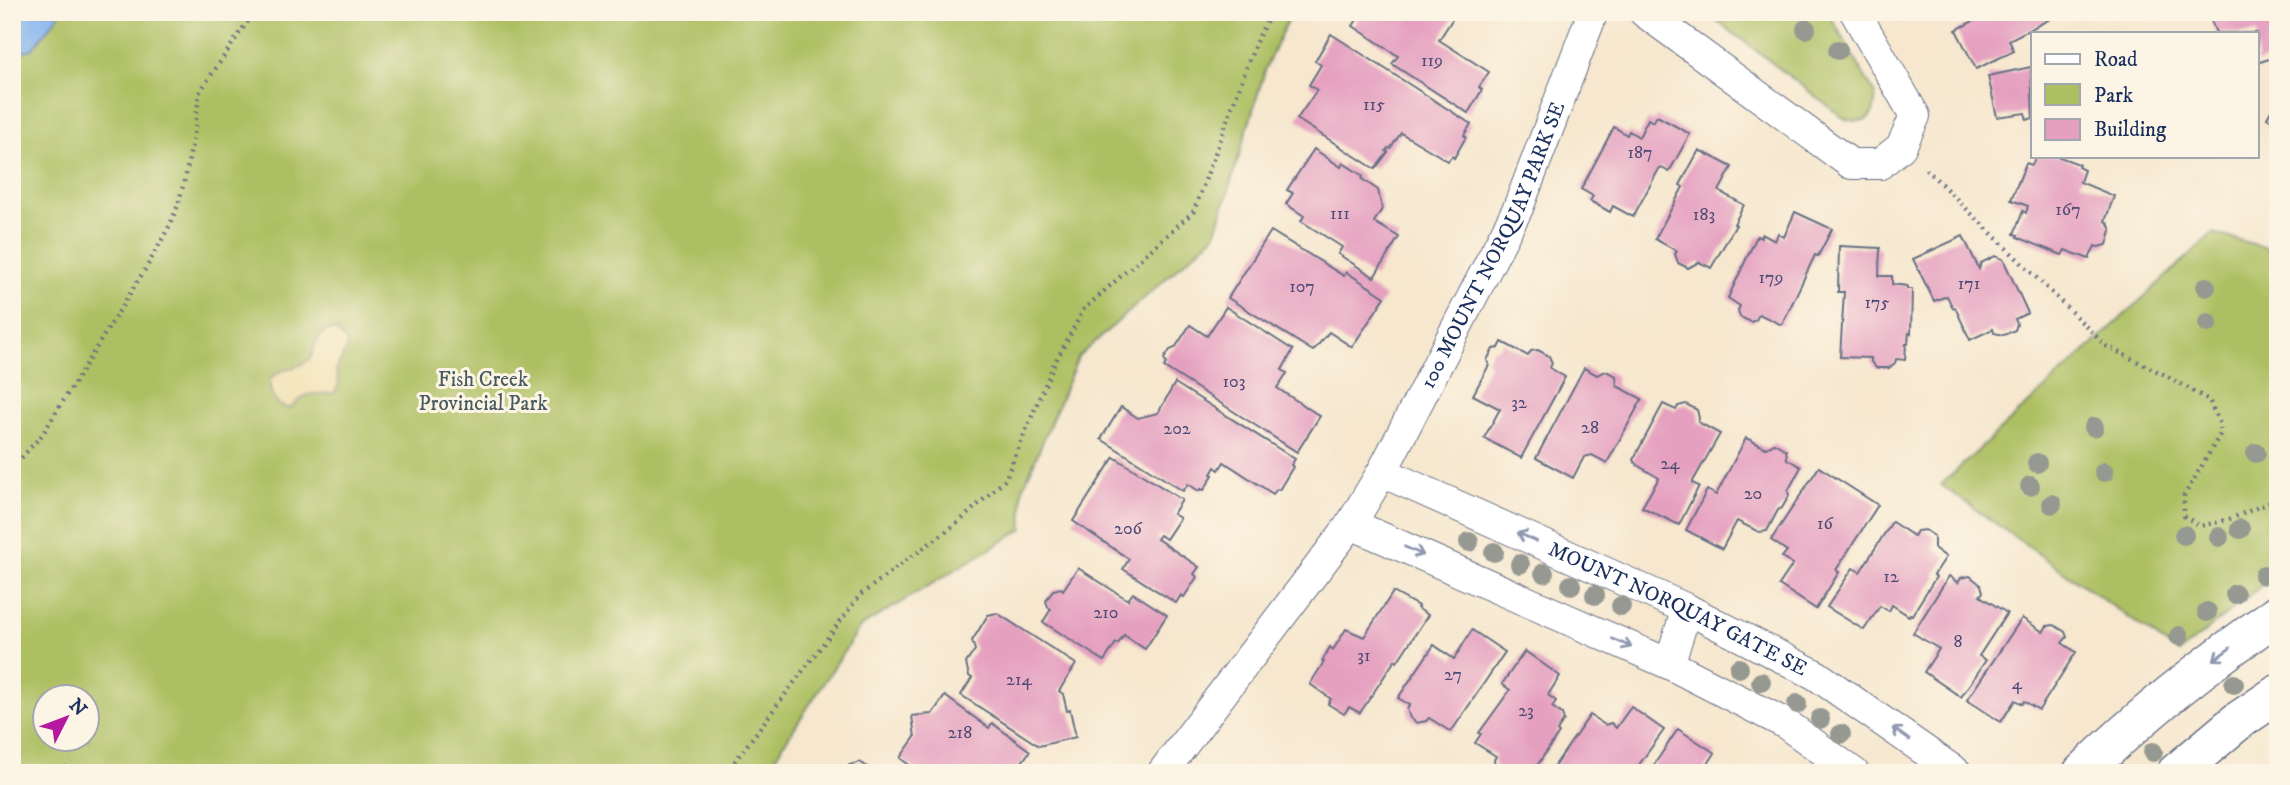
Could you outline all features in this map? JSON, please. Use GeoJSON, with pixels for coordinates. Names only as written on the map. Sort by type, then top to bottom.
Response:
{"type":"FeatureCollection","features":[{"type":"Feature","properties":{"kind":"street","name":"100 MOUNT NORQUAY PARK SE"},"geometry":{"type":"LineString","coordinates":[[1162,773],[1352,524],[1382,472],[1518,208],[1593,12]]}},
{"type":"Feature","properties":{"kind":"street"},"geometry":{"type":"LineString","coordinates":[[1644,12],[1851,164],[1880,164],[1901,147],[1915,116],[1855,12]]}},
{"type":"Feature","properties":{"kind":"street","name":"MOUNT NORQUAY GATE SE"},"geometry":{"type":"LineString","coordinates":[[1382,472],[1688,609],[1816,674],[1957,773]]}},
{"type":"Feature","properties":{"kind":"street"},"geometry":{"type":"LineString","coordinates":[[1352,524],[1669,664],[1786,724],[1854,773]]}},
{"type":"Feature","properties":{"kind":"street"},"geometry":{"type":"LineString","coordinates":[[1669,664],[1688,609]]}},
{"type":"Feature","properties":{"kind":"street"},"geometry":{"type":"LineString","coordinates":[[2082,773],[2126,730],[2200,670],[2278,614]]}},
{"type":"Feature","properties":{"kind":"street"},"geometry":{"type":"LineString","coordinates":[[2176,773],[2238,721],[2278,694]]}},
{"type":"Feature","properties":{"kind":"path"},"geometry":{"type":"LineString","coordinates":[[12,468],[42,435],[170,225],[186,174],[199,93],[254,12]]}},
{"type":"Feature","properties":{"kind":"path"},"geometry":{"type":"LineString","coordinates":[[726,773],[860,595],[960,521],[1005,480],[1053,366],[1084,310],[1194,211],[1256,42],[1270,12]]}},
{"type":"Feature","properties":{"kind":"path"},"geometry":{"type":"LineString","coordinates":[[1901,147],[1945,186],[2106,346],[2209,400],[2221,433],[2184,496],[2184,516],[2200,526],[2227,520],[2278,499]]}},
{"type":"Feature","properties":{"kind":"path"},"geometry":{"type":"LineString","coordinates":[[62,773],[71,762]]}},
{"type":"Feature","properties":{"kind":"green space","name":"Fish Creek Provincial Park"},"geometry":{"type":"Polygon","coordinates":[[[12,12],[1291,12],[1266,67],[1215,235],[1078,357],[1022,491],[1023,529],[860,627],[765,773],[12,773],[12,12]]]}},
{"type":"Feature","properties":{"kind":"green space"},"geometry":{"type":"Polygon","coordinates":[[[1706,12],[1828,12],[1875,94],[1872,114],[1865,120],[1845,119],[1706,12]]]}},
{"type":"Feature","properties":{"kind":"green space"},"geometry":{"type":"Polygon","coordinates":[[[2213,233],[2278,251],[2278,575],[2179,653],[1941,485],[2213,233]]]}},
{"type":"Feature","properties":{"kind":"sand"},"geometry":{"type":"Polygon","coordinates":[[[328,330],[336,331],[347,342],[336,370],[338,387],[334,393],[307,395],[291,408],[281,406],[272,395],[270,380],[278,373],[310,359],[318,338],[328,330]]]}},
{"type":"Feature","properties":{"kind":"water"},"geometry":{"type":"Polygon","coordinates":[[[12,12],[61,12],[32,49],[12,54],[12,12]]]}},
{"type":"Feature","properties":{"kind":"building"},"geometry":{"type":"Polygon","coordinates":[[[1362,12],[1457,12],[1439,40],[1489,72],[1468,113],[1392,64],[1398,56],[1353,26],[1362,12]]]}},
{"type":"Feature","properties":{"kind":"building"},"geometry":{"type":"Polygon","coordinates":[[[1976,12],[2064,12],[2009,40],[2014,51],[1976,69],[1956,30],[1979,18],[1976,12]]]}},
{"type":"Feature","properties":{"kind":"building"},"geometry":{"type":"Polygon","coordinates":[[[2224,12],[2278,12],[2278,56],[2258,63],[2258,32],[2216,32],[2210,18],[2224,12]]]}},
{"type":"Feature","properties":{"kind":"building"},"geometry":{"type":"Polygon","coordinates":[[[1331,34],[1471,124],[1454,158],[1452,156],[1448,161],[1401,133],[1375,169],[1297,119],[1317,90],[1309,85],[1321,65],[1315,61],[1331,34]]]}},
{"type":"Feature","properties":{"kind":"building"},"geometry":{"type":"Polygon","coordinates":[[[2031,67],[2031,119],[2027,120],[2025,113],[1997,117],[1988,76],[2031,67]]]}},
{"type":"Feature","properties":{"kind":"building"},"geometry":{"type":"Polygon","coordinates":[[[2278,98],[2278,124],[2267,118],[2278,98]]]}},
{"type":"Feature","properties":{"kind":"building"},"geometry":{"type":"Polygon","coordinates":[[[1657,116],[1690,134],[1669,172],[1660,167],[1633,217],[1613,206],[1610,212],[1590,201],[1593,196],[1581,189],[1614,127],[1627,135],[1629,131],[1639,137],[1648,119],[1653,122],[1657,116]]]}},
{"type":"Feature","properties":{"kind":"building"},"geometry":{"type":"Polygon","coordinates":[[[1314,149],[1341,167],[1343,163],[1378,190],[1382,209],[1374,222],[1399,237],[1374,277],[1338,254],[1342,247],[1301,221],[1304,216],[1286,204],[1293,193],[1287,190],[1314,149]]]}},
{"type":"Feature","properties":{"kind":"building"},"geometry":{"type":"Polygon","coordinates":[[[1699,150],[1732,167],[1719,191],[1744,205],[1734,224],[1736,225],[1711,268],[1699,262],[1688,268],[1678,263],[1675,254],[1677,251],[1655,239],[1699,150]]]}},
{"type":"Feature","properties":{"kind":"building"},"geometry":{"type":"Polygon","coordinates":[[[2035,158],[2062,158],[2079,164],[2078,167],[2084,170],[2080,182],[2114,196],[2105,221],[2111,230],[2107,245],[2095,246],[2089,259],[2065,250],[2062,255],[2014,234],[2023,211],[2026,213],[2028,206],[2011,200],[2026,163],[2032,165],[2035,158]]]}},
{"type":"Feature","properties":{"kind":"building"},"geometry":{"type":"Polygon","coordinates":[[[1795,212],[1832,229],[1818,256],[1815,255],[1782,325],[1759,314],[1756,320],[1751,322],[1740,317],[1740,306],[1728,298],[1757,236],[1761,238],[1762,234],[1775,241],[1778,233],[1784,237],[1795,212]]]}},
{"type":"Feature","properties":{"kind":"building"},"geometry":{"type":"Polygon","coordinates":[[[1271,231],[1344,276],[1346,272],[1385,297],[1352,347],[1329,332],[1313,351],[1228,298],[1271,231]]]}},
{"type":"Feature","properties":{"kind":"building"},"geometry":{"type":"Polygon","coordinates":[[[1963,236],[1979,269],[1981,263],[1995,256],[2003,259],[2028,313],[2015,319],[2015,330],[2004,335],[1994,333],[1993,329],[1970,340],[1947,296],[1934,301],[1913,259],[1963,236]]]}},
{"type":"Feature","properties":{"kind":"building"},"geometry":{"type":"Polygon","coordinates":[[[1839,246],[1880,248],[1879,276],[1892,276],[1892,284],[1912,289],[1911,334],[1909,333],[1906,344],[1905,360],[1896,359],[1889,368],[1876,368],[1871,358],[1840,357],[1844,292],[1838,292],[1839,246]]]}},
{"type":"Feature","properties":{"kind":"building"},"geometry":{"type":"Polygon","coordinates":[[[1226,307],[1293,350],[1282,370],[1287,373],[1277,388],[1320,416],[1297,452],[1164,367],[1164,359],[1190,325],[1207,336],[1226,307]]]}},
{"type":"Feature","properties":{"kind":"building"},"geometry":{"type":"Polygon","coordinates":[[[1502,342],[1528,356],[1531,351],[1538,350],[1549,356],[1552,363],[1550,368],[1565,377],[1521,458],[1484,438],[1500,409],[1473,395],[1489,365],[1487,360],[1493,349],[1499,348],[1502,342]]]}},
{"type":"Feature","properties":{"kind":"building"},"geometry":{"type":"Polygon","coordinates":[[[1584,368],[1597,375],[1606,371],[1616,376],[1617,386],[1642,399],[1607,463],[1592,455],[1584,457],[1573,478],[1536,458],[1584,368]]]}},
{"type":"Feature","properties":{"kind":"building"},"geometry":{"type":"Polygon","coordinates":[[[1175,383],[1295,459],[1279,490],[1273,494],[1224,462],[1219,470],[1215,467],[1204,490],[1199,491],[1188,484],[1183,491],[1101,439],[1121,407],[1138,418],[1158,413],[1175,383]]]}},
{"type":"Feature","properties":{"kind":"building"},"geometry":{"type":"Polygon","coordinates":[[[1663,404],[1676,410],[1678,406],[1686,404],[1697,410],[1698,422],[1720,434],[1692,483],[1699,486],[1679,525],[1642,507],[1659,478],[1633,460],[1663,404]]]}},
{"type":"Feature","properties":{"kind":"building"},"geometry":{"type":"Polygon","coordinates":[[[1746,438],[1766,448],[1774,443],[1786,450],[1787,459],[1801,467],[1788,491],[1789,496],[1767,531],[1759,532],[1737,521],[1722,549],[1686,530],[1707,490],[1716,495],[1746,438]]]}},
{"type":"Feature","properties":{"kind":"building"},"geometry":{"type":"Polygon","coordinates":[[[1114,457],[1182,500],[1173,514],[1180,518],[1166,539],[1160,535],[1157,539],[1199,567],[1194,574],[1197,577],[1184,597],[1181,595],[1176,603],[1123,569],[1129,559],[1073,521],[1114,457]]]}},
{"type":"Feature","properties":{"kind":"building"},"geometry":{"type":"Polygon","coordinates":[[[1819,467],[1878,505],[1836,570],[1839,572],[1816,609],[1779,585],[1793,564],[1782,557],[1787,551],[1771,540],[1819,467]]]}},
{"type":"Feature","properties":{"kind":"building"},"geometry":{"type":"Polygon","coordinates":[[[1892,522],[1914,536],[1917,531],[1925,530],[1934,536],[1934,548],[1946,557],[1912,615],[1909,616],[1892,605],[1889,611],[1880,606],[1864,630],[1827,607],[1853,568],[1860,572],[1892,522]]]}},
{"type":"Feature","properties":{"kind":"building"},"geometry":{"type":"Polygon","coordinates":[[[1078,568],[1128,600],[1133,593],[1167,615],[1145,649],[1124,635],[1104,661],[1043,622],[1051,609],[1046,601],[1053,590],[1063,590],[1078,568]]]}},
{"type":"Feature","properties":{"kind":"building"},"geometry":{"type":"Polygon","coordinates":[[[1949,576],[1958,583],[1961,578],[1970,576],[1981,585],[1983,592],[1980,596],[2007,613],[1979,656],[1986,660],[1961,697],[1924,672],[1939,649],[1913,633],[1949,576]]]}},
{"type":"Feature","properties":{"kind":"building"},"geometry":{"type":"Polygon","coordinates":[[[1393,592],[1428,615],[1360,713],[1349,707],[1344,714],[1328,704],[1331,699],[1310,684],[1330,647],[1333,650],[1346,629],[1364,637],[1393,592]]]}},
{"type":"Feature","properties":{"kind":"building"},"geometry":{"type":"Polygon","coordinates":[[[997,613],[1076,664],[1059,691],[1063,694],[1067,711],[1070,710],[1076,737],[1039,746],[961,695],[972,678],[966,663],[975,650],[972,641],[988,615],[997,613]]]}},
{"type":"Feature","properties":{"kind":"building"},"geometry":{"type":"Polygon","coordinates":[[[2022,618],[2043,632],[2047,626],[2054,625],[2065,632],[2067,637],[2062,643],[2076,652],[2039,710],[2024,701],[2022,704],[2015,700],[2001,722],[1967,700],[2022,618]]]}},
{"type":"Feature","properties":{"kind":"building"},"geometry":{"type":"Polygon","coordinates":[[[1472,630],[1505,652],[1451,732],[1429,718],[1417,723],[1410,718],[1407,709],[1410,705],[1398,698],[1434,645],[1454,659],[1472,630]]]}},
{"type":"Feature","properties":{"kind":"building"},"geometry":{"type":"Polygon","coordinates":[[[1525,651],[1560,676],[1548,695],[1556,701],[1552,707],[1562,714],[1564,720],[1557,731],[1559,733],[1532,773],[1521,773],[1515,768],[1512,772],[1502,773],[1495,768],[1496,756],[1475,743],[1481,734],[1479,733],[1510,690],[1502,684],[1525,651]]]}},
{"type":"Feature","properties":{"kind":"building"},"geometry":{"type":"Polygon","coordinates":[[[945,696],[989,728],[992,723],[1030,751],[1014,773],[920,773],[900,758],[915,737],[912,716],[932,714],[945,696]]]}},
{"type":"Feature","properties":{"kind":"building"},"geometry":{"type":"Polygon","coordinates":[[[1631,707],[1664,730],[1633,773],[1551,771],[1590,715],[1605,725],[1611,723],[1616,728],[1631,707]]]}},
{"type":"Feature","properties":{"kind":"building"},"geometry":{"type":"Polygon","coordinates":[[[1678,729],[1715,753],[1702,773],[1660,773],[1652,768],[1678,729]]]}},
{"type":"Feature","properties":{"kind":"building"},"geometry":{"type":"Polygon","coordinates":[[[860,762],[876,773],[844,773],[849,765],[860,762]]]}}]}
